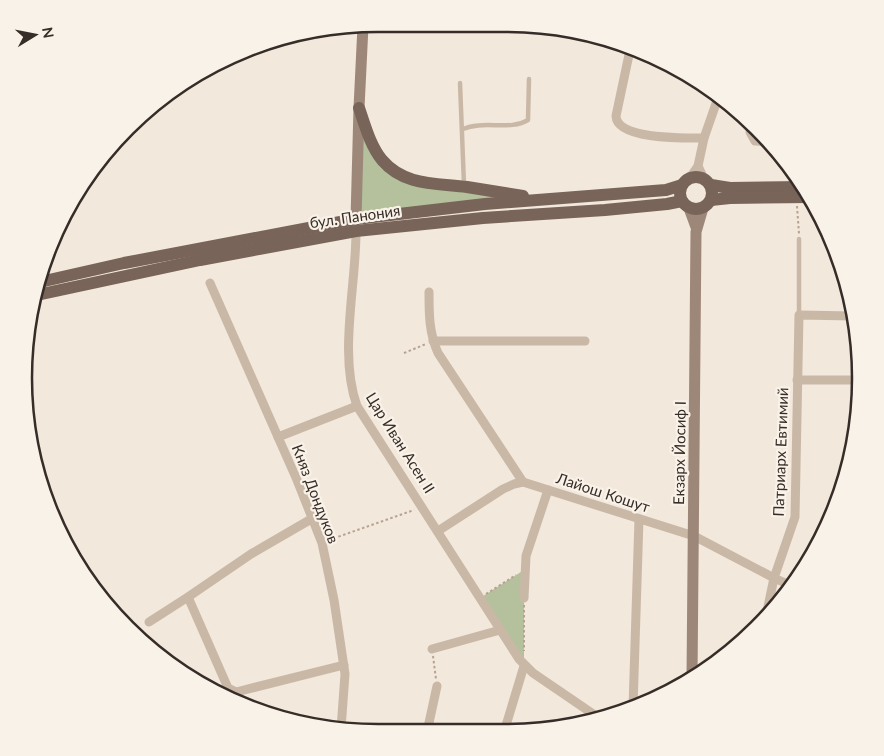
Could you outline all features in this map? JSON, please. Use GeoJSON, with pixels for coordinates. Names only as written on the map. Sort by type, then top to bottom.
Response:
{"type":"FeatureCollection","features":[{"type":"Feature","properties":{"kind":"main road"},"geometry":{"type":"LineString","coordinates":[[359,108],[374,147],[381,159],[391,169],[414,181],[543,199]]}},
{"type":"Feature","properties":{"kind":"main road","name":"бул. Панония"},"geometry":{"type":"LineString","coordinates":[[47,280],[124,263],[356,225],[543,199],[666,190],[694,177],[730,188],[797,193]]}},
{"type":"Feature","properties":{"kind":"main road"},"geometry":{"type":"LineString","coordinates":[[686,182],[680,196],[686,204]]}},
{"type":"Feature","properties":{"kind":"main road"},"geometry":{"type":"LineString","coordinates":[[707,182],[712,190],[707,204]]}},
{"type":"Feature","properties":{"kind":"main road","name":"бул. Панония"},"geometry":{"type":"LineString","coordinates":[[356,225],[605,210],[667,204],[686,204],[694,209],[730,198],[798,193]]}},
{"type":"Feature","properties":{"kind":"main road","name":"бул. Панония"},"geometry":{"type":"LineString","coordinates":[[43,294],[334,229]]}},
{"type":"Feature","properties":{"kind":"street","name":"Цар Иван Асен II"},"geometry":{"type":"LineString","coordinates":[[363,33],[356,225],[349,349],[350,378],[357,406],[524,666],[591,713]]}},
{"type":"Feature","properties":{"kind":"street"},"geometry":{"type":"LineString","coordinates":[[629,56],[616,116],[616,121],[619,125],[648,136],[704,138]]}},
{"type":"Feature","properties":{"kind":"street"},"geometry":{"type":"LineString","coordinates":[[686,182],[698,166],[704,138],[716,104]]}},
{"type":"Feature","properties":{"kind":"street"},"geometry":{"type":"LineString","coordinates":[[698,166],[707,182]]}},
{"type":"Feature","properties":{"kind":"street","name":"Екзарх Йосиф I"},"geometry":{"type":"LineString","coordinates":[[686,204],[696,227],[692,669]]}},
{"type":"Feature","properties":{"kind":"street","name":"Екзарх Йосиф I"},"geometry":{"type":"LineString","coordinates":[[696,227],[707,204]]}},
{"type":"Feature","properties":{"kind":"street","name":"Княз Дондуков"},"geometry":{"type":"LineString","coordinates":[[210,283],[313,518],[322,543],[334,600],[344,665],[342,722]]}},
{"type":"Feature","properties":{"kind":"street"},"geometry":{"type":"LineString","coordinates":[[429,292],[429,325],[438,353],[518,483],[438,531]]}},
{"type":"Feature","properties":{"kind":"street"},"geometry":{"type":"LineString","coordinates":[[799,315],[846,316]]}},
{"type":"Feature","properties":{"kind":"street","name":"Патриарх Евтимий"},"geometry":{"type":"LineString","coordinates":[[769,602],[774,578],[795,517],[799,315]]}},
{"type":"Feature","properties":{"kind":"street"},"geometry":{"type":"LineString","coordinates":[[433,341],[585,341]]}},
{"type":"Feature","properties":{"kind":"street"},"geometry":{"type":"LineString","coordinates":[[797,380],[852,380]]}},
{"type":"Feature","properties":{"kind":"street"},"geometry":{"type":"LineString","coordinates":[[278,437],[357,406]]}},
{"type":"Feature","properties":{"kind":"street","name":"Лайош Кошут"},"geometry":{"type":"LineString","coordinates":[[518,483],[548,490],[694,536],[784,582]]}},
{"type":"Feature","properties":{"kind":"street"},"geometry":{"type":"LineString","coordinates":[[524,598],[524,570],[532,536],[548,490]]}},
{"type":"Feature","properties":{"kind":"street"},"geometry":{"type":"LineString","coordinates":[[149,622],[188,598],[251,554],[313,518]]}},
{"type":"Feature","properties":{"kind":"street"},"geometry":{"type":"LineString","coordinates":[[633,699],[639,519]]}},
{"type":"Feature","properties":{"kind":"street"},"geometry":{"type":"LineString","coordinates":[[188,598],[228,688],[236,692],[344,665]]}},
{"type":"Feature","properties":{"kind":"street"},"geometry":{"type":"LineString","coordinates":[[432,649],[500,630]]}},
{"type":"Feature","properties":{"kind":"street"},"geometry":{"type":"LineString","coordinates":[[506,724],[524,666]]}},
{"type":"Feature","properties":{"kind":"street"},"geometry":{"type":"LineString","coordinates":[[429,724],[437,686]]}},
{"type":"Feature","properties":{"kind":"lane"},"geometry":{"type":"LineString","coordinates":[[463,130],[477,125],[519,124],[528,120],[529,80]]}},
{"type":"Feature","properties":{"kind":"lane"},"geometry":{"type":"LineString","coordinates":[[460,83],[464,187]]}},
{"type":"Feature","properties":{"kind":"lane"},"geometry":{"type":"LineString","coordinates":[[799,240],[799,315]]}},
{"type":"Feature","properties":{"kind":"path"},"geometry":{"type":"LineString","coordinates":[[799,240],[802,201]]}},
{"type":"Feature","properties":{"kind":"path"},"geometry":{"type":"LineString","coordinates":[[404,353],[433,341]]}},
{"type":"Feature","properties":{"kind":"path"},"geometry":{"type":"LineString","coordinates":[[322,543],[422,507]]}},
{"type":"Feature","properties":{"kind":"path"},"geometry":{"type":"LineString","coordinates":[[480,598],[524,570]]}},
{"type":"Feature","properties":{"kind":"path"},"geometry":{"type":"LineString","coordinates":[[524,598],[524,666]]}},
{"type":"Feature","properties":{"kind":"path"},"geometry":{"type":"LineString","coordinates":[[432,649],[437,686]]}},
{"type":"Feature","properties":{"kind":"green space"},"geometry":{"type":"Polygon","coordinates":[[[359,108],[368,134],[403,176],[543,199],[356,219],[359,108]]]}},
{"type":"Feature","properties":{"kind":"green space"},"geometry":{"type":"Polygon","coordinates":[[[524,570],[524,666],[480,598],[524,570]]]}}]}
